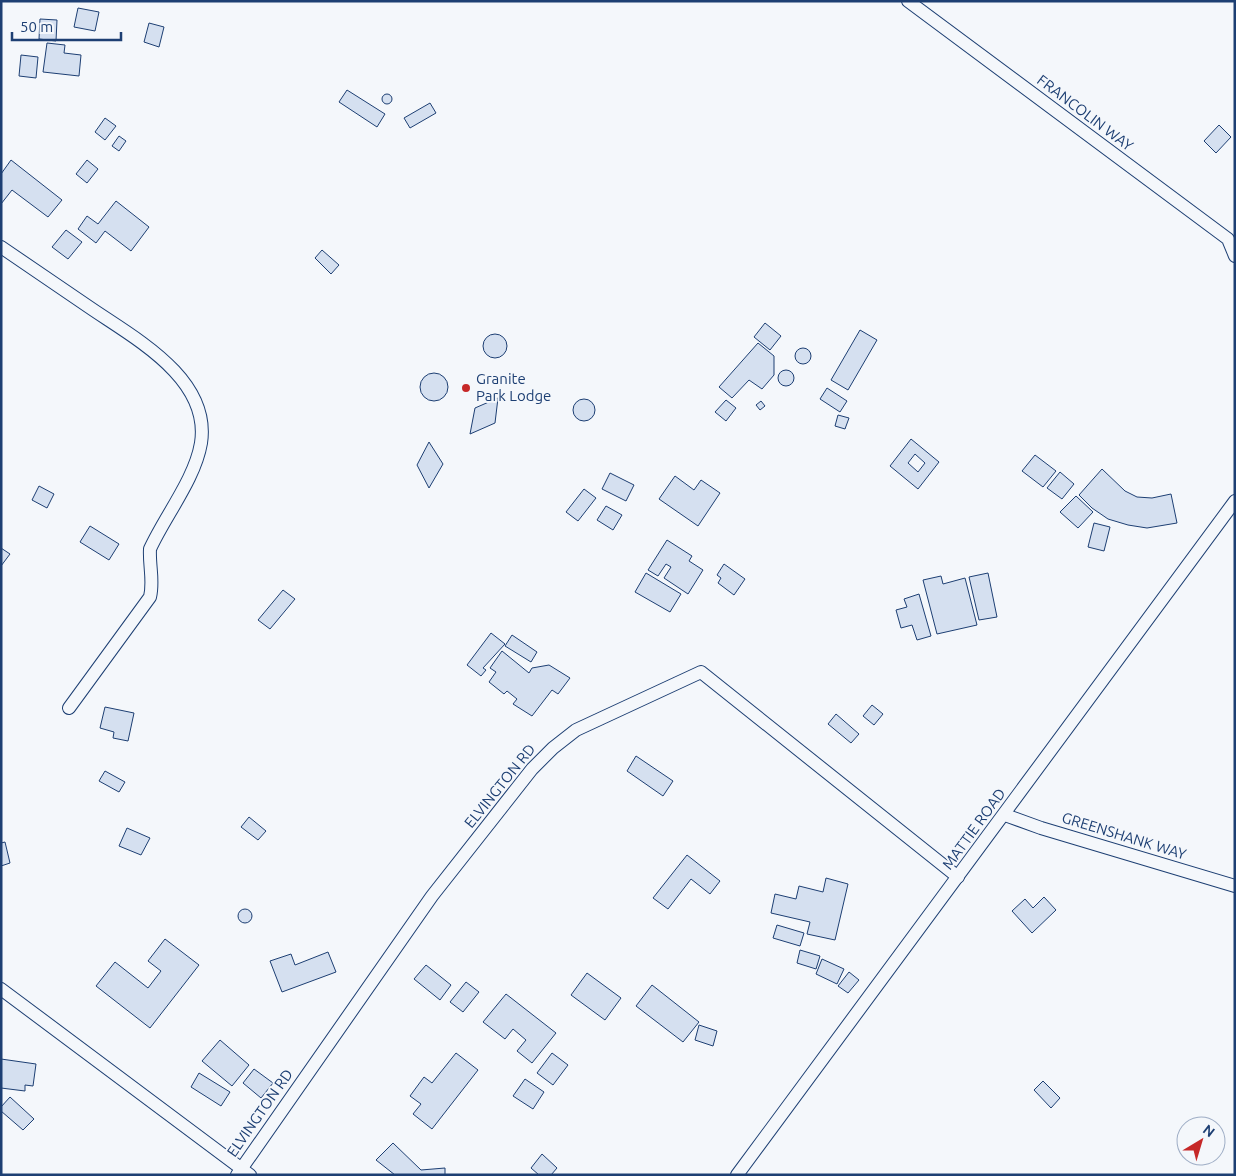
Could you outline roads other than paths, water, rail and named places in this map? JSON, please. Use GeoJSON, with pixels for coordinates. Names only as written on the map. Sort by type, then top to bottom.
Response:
{"type":"FeatureCollection","features":[{"type":"Feature","properties":{"kind":"street","name":"FRANCOLIN WAY"},"geometry":{"type":"LineString","coordinates":[[908,1],[1228,239],[1235,256]]}},
{"type":"Feature","properties":{"kind":"street"},"geometry":{"type":"LineString","coordinates":[[1,247],[153,352],[185,386],[200,414],[201,442],[196,463],[150,549],[149,565],[153,585],[150,597],[69,708]]}},
{"type":"Feature","properties":{"kind":"street","name":"MATTIE ROAD"},"geometry":{"type":"LineString","coordinates":[[737,1175],[1005,815],[1235,501]]}},
{"type":"Feature","properties":{"kind":"street","name":"ELVINGTON RD"},"geometry":{"type":"LineString","coordinates":[[243,1173],[432,896],[532,769],[553,748],[576,730],[701,672],[958,877]]}},
{"type":"Feature","properties":{"kind":"street","name":"GREENSHANK WAY"},"geometry":{"type":"LineString","coordinates":[[1005,815],[1041,828],[1235,886]]}},
{"type":"Feature","properties":{"kind":"street"},"geometry":{"type":"LineString","coordinates":[[1,989],[243,1173]]}},
{"type":"Feature","properties":{"kind":"place","name":"Granite Park Lodge"},"geometry":{"type":"Point","coordinates":[466,388]}}]}
